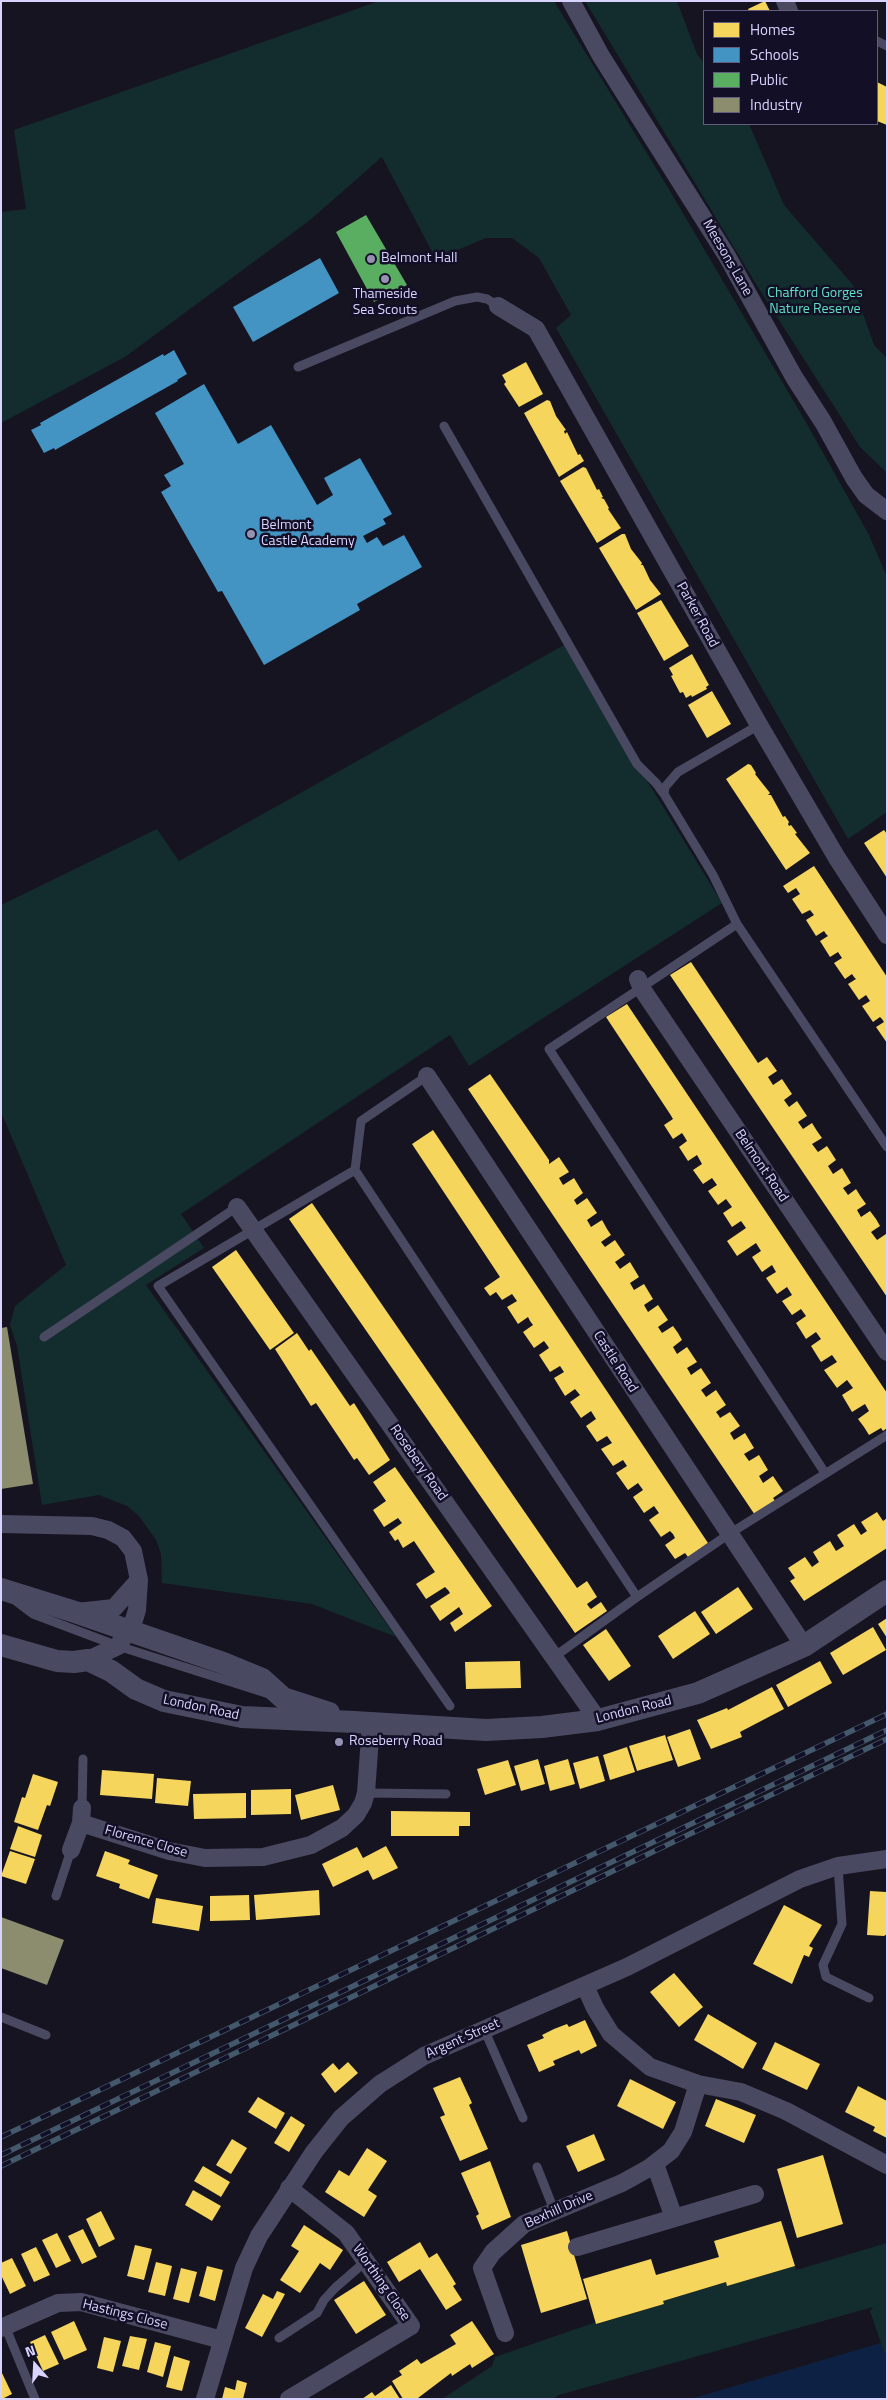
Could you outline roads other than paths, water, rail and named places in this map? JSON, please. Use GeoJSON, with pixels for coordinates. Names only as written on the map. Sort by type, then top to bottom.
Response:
{"type":"FeatureCollection","features":[{"type":"Feature","properties":{"kind":"street","name":"Meesons Lane"},"geometry":{"type":"LineString","coordinates":[[571,1],[610,72],[727,256],[794,377],[823,422],[854,478],[866,495],[887,511]]}},
{"type":"Feature","properties":{"kind":"street","name":"Parker Road"},"geometry":{"type":"LineString","coordinates":[[498,306],[536,329],[837,858],[887,935]]}},
{"type":"Feature","properties":{"kind":"street","name":"Belmont Road"},"geometry":{"type":"LineString","coordinates":[[640,984],[887,1352]]}},
{"type":"Feature","properties":{"kind":"street","name":"Castle Road"},"geometry":{"type":"LineString","coordinates":[[427,1076],[804,1646]]}},
{"type":"Feature","properties":{"kind":"street","name":"Rosebery Road"},"geometry":{"type":"LineString","coordinates":[[237,1207],[598,1720]]}},
{"type":"Feature","properties":{"kind":"street"},"geometry":{"type":"LineString","coordinates":[[1,1524],[92,1526],[108,1530],[122,1538],[133,1551],[140,1580],[137,1610],[123,1639],[88,1660]]}},
{"type":"Feature","properties":{"kind":"street"},"geometry":{"type":"LineString","coordinates":[[75,1612],[114,1608],[140,1580]]}},
{"type":"Feature","properties":{"kind":"street","name":"London Road"},"geometry":{"type":"LineString","coordinates":[[1,1589],[75,1612],[123,1639],[223,1663],[262,1679],[283,1698],[362,1722]]}},
{"type":"Feature","properties":{"kind":"street","name":"London Road"},"geometry":{"type":"LineString","coordinates":[[1,1645],[58,1661],[74,1662],[88,1660],[164,1702],[242,1717],[486,1730],[542,1727],[598,1720],[698,1693],[804,1646],[887,1591]]}},
{"type":"Feature","properties":{"kind":"street","name":"Florence Close"},"geometry":{"type":"LineString","coordinates":[[82,1815],[187,1855],[224,1858],[263,1857],[295,1850],[326,1838],[342,1828],[356,1814],[366,1793],[362,1722]]}},
{"type":"Feature","properties":{"kind":"street"},"geometry":{"type":"LineString","coordinates":[[70,1850],[82,1815]]}},
{"type":"Feature","properties":{"kind":"street","name":"Argent Street"},"geometry":{"type":"LineString","coordinates":[[205,2399],[244,2268],[259,2236],[314,2152],[341,2118],[380,2084],[424,2056],[585,1986],[800,1879],[838,1866],[887,1859]]}},
{"type":"Feature","properties":{"kind":"street"},"geometry":{"type":"LineString","coordinates":[[585,1986],[595,2008],[611,2034],[650,2067],[698,2084],[741,2092],[786,2111],[887,2165]]}},
{"type":"Feature","properties":{"kind":"street","name":"Bexhill Drive"},"geometry":{"type":"LineString","coordinates":[[505,2333],[482,2268],[493,2252],[524,2224],[622,2182],[655,2164],[671,2151],[683,2132],[698,2084]]}},
{"type":"Feature","properties":{"kind":"street"},"geometry":{"type":"LineString","coordinates":[[655,2164],[674,2218]]}},
{"type":"Feature","properties":{"kind":"street","name":"Worthing Close"},"geometry":{"type":"LineString","coordinates":[[289,2188],[346,2233],[411,2326],[289,2399]]}},
{"type":"Feature","properties":{"kind":"street"},"geometry":{"type":"LineString","coordinates":[[577,2247],[755,2194]]}},
{"type":"Feature","properties":{"kind":"street","name":"Hastings Close"},"geometry":{"type":"LineString","coordinates":[[3,2327],[58,2304],[81,2302],[222,2340]]}},
{"type":"Feature","properties":{"kind":"lane"},"geometry":{"type":"LineString","coordinates":[[298,367],[455,301],[476,297],[487,299],[498,306]]}},
{"type":"Feature","properties":{"kind":"lane"},"geometry":{"type":"LineString","coordinates":[[444,426],[637,764],[656,782],[664,794],[713,875],[737,924],[887,1147]]}},
{"type":"Feature","properties":{"kind":"lane"},"geometry":{"type":"LineString","coordinates":[[664,794],[669,780],[678,772],[760,725]]}},
{"type":"Feature","properties":{"kind":"lane"},"geometry":{"type":"LineString","coordinates":[[737,924],[640,984],[549,1049],[826,1473]]}},
{"type":"Feature","properties":{"kind":"lane"},"geometry":{"type":"LineString","coordinates":[[427,1076],[361,1121],[355,1170],[636,1597]]}},
{"type":"Feature","properties":{"kind":"lane"},"geometry":{"type":"LineString","coordinates":[[355,1170],[158,1286],[450,1706]]}},
{"type":"Feature","properties":{"kind":"lane"},"geometry":{"type":"LineString","coordinates":[[44,1337],[237,1207]]}},
{"type":"Feature","properties":{"kind":"lane"},"geometry":{"type":"LineString","coordinates":[[554,1657],[636,1597],[729,1534],[887,1435]]}},
{"type":"Feature","properties":{"kind":"lane","name":"London Road"},"geometry":{"type":"LineString","coordinates":[[1,1589],[33,1614],[123,1639]]}},
{"type":"Feature","properties":{"kind":"lane"},"geometry":{"type":"LineString","coordinates":[[82,1815],[83,1759]]}},
{"type":"Feature","properties":{"kind":"lane"},"geometry":{"type":"LineString","coordinates":[[366,1793],[446,1794]]}},
{"type":"Feature","properties":{"kind":"lane"},"geometry":{"type":"LineString","coordinates":[[56,1896],[70,1850]]}},
{"type":"Feature","properties":{"kind":"lane"},"geometry":{"type":"LineString","coordinates":[[838,1866],[842,1924],[822,1965],[826,1978],[869,1998]]}},
{"type":"Feature","properties":{"kind":"lane"},"geometry":{"type":"LineString","coordinates":[[1,2017],[46,2035]]}},
{"type":"Feature","properties":{"kind":"lane"},"geometry":{"type":"LineString","coordinates":[[484,2029],[524,2118]]}},
{"type":"Feature","properties":{"kind":"lane"},"geometry":{"type":"LineString","coordinates":[[538,2166],[554,2210]]}},
{"type":"Feature","properties":{"kind":"lane"},"geometry":{"type":"LineString","coordinates":[[279,2338],[318,2313],[324,2300],[335,2288],[366,2261]]}},
{"type":"Feature","properties":{"kind":"lane"},"geometry":{"type":"LineString","coordinates":[[3,2327],[35,2399]]}},
{"type":"Feature","properties":{"kind":"water"},"geometry":{"type":"Polygon","coordinates":[[[881,2343],[887,2359],[887,2399],[691,2399],[881,2343]]]}},
{"type":"Feature","properties":{"kind":"railway"},"geometry":{"type":"LineString","coordinates":[[1,2137],[887,1714]]}},
{"type":"Feature","properties":{"kind":"railway"},"geometry":{"type":"LineString","coordinates":[[1,2155],[887,1730]]}},
{"type":"Feature","properties":{"kind":"railway"},"geometry":{"type":"LineString","coordinates":[[1,2166],[887,1739]]}},
{"type":"Feature","properties":{"kind":"place","name":"Belmont Hall"},"geometry":{"type":"Point","coordinates":[371,259]}},
{"type":"Feature","properties":{"kind":"place","name":"Thameside Sea Scouts"},"geometry":{"type":"Point","coordinates":[385,279]}},
{"type":"Feature","properties":{"kind":"place","name":"Belmont Castle Academy"},"geometry":{"type":"Point","coordinates":[251,534]}},
{"type":"Feature","properties":{"kind":"place","name":"Roseberry Road"},"geometry":{"type":"Point","coordinates":[339,1742]}},
{"type":"Feature","properties":{"kind":"park label","name":"Chafford Gorges Nature Reserve"},"geometry":{"type":"Point","coordinates":[815,302]}}]}
